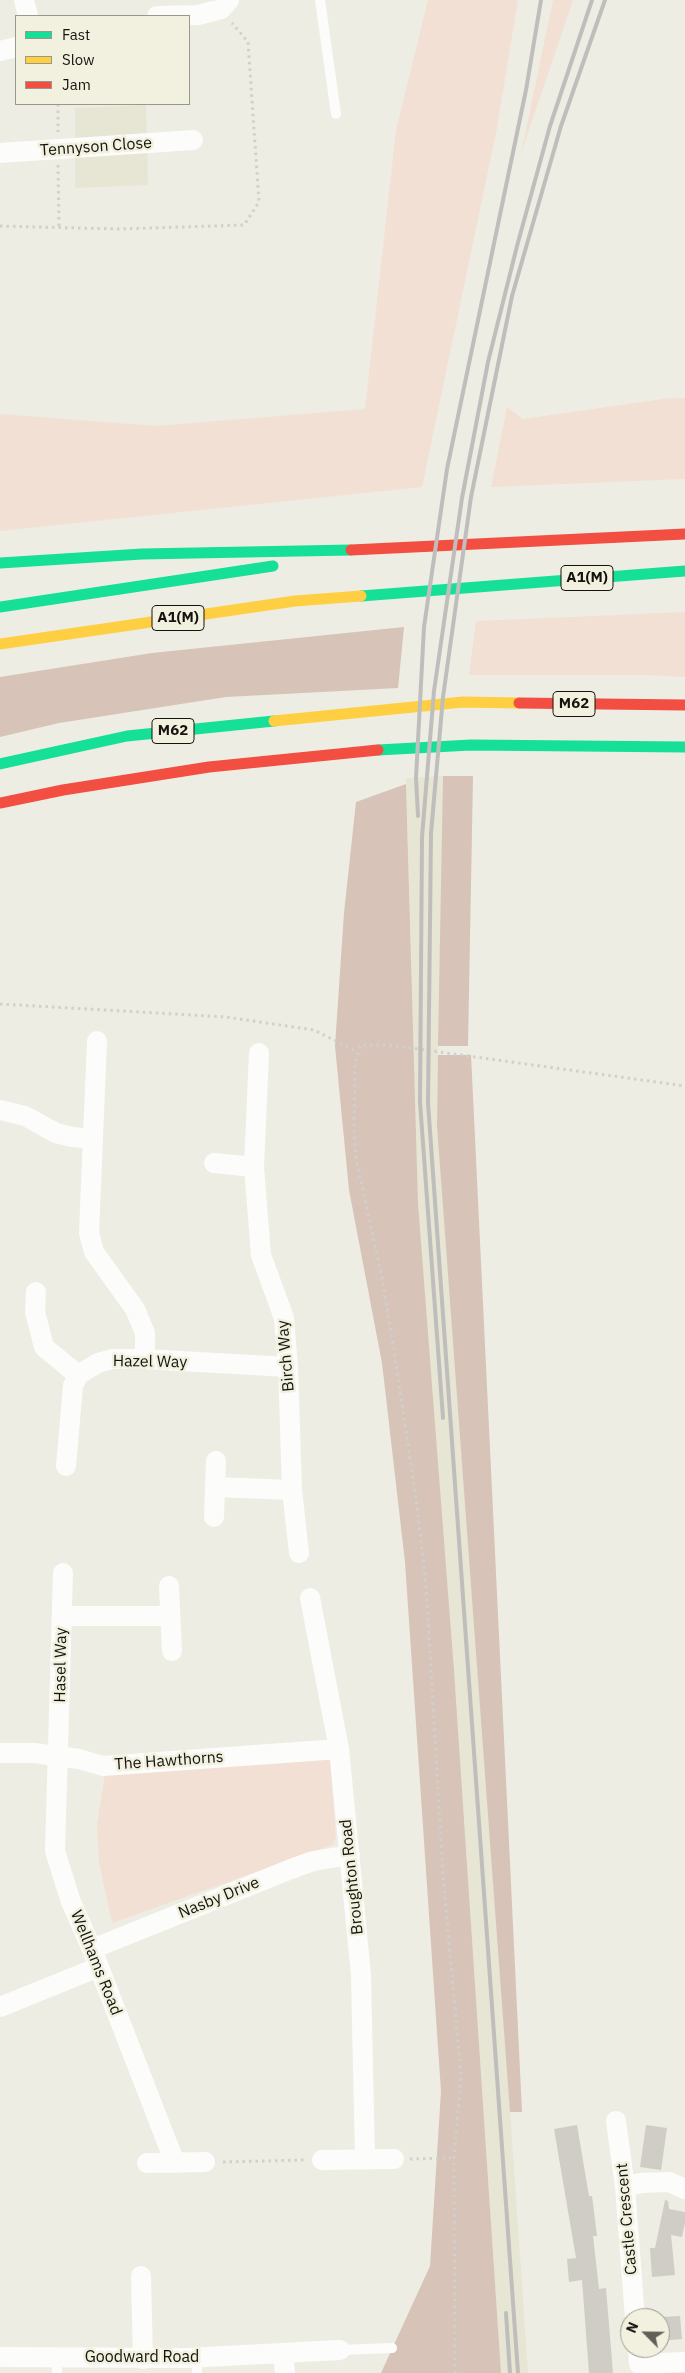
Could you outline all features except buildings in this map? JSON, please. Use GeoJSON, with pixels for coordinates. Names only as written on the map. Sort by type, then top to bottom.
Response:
{"type":"FeatureCollection","features":[{"type":"Feature","properties":{"kind":"highway","name":"A1(M)"},"geometry":{"type":"LineString","coordinates":[[0,607],[285,564],[353,550],[685,534]]}},
{"type":"Feature","properties":{"kind":"highway"},"geometry":{"type":"LineString","coordinates":[[0,563],[142,554],[353,550]]}},
{"type":"Feature","properties":{"kind":"highway","name":"A1(M)"},"geometry":{"type":"LineString","coordinates":[[0,644],[295,601],[685,571]]}},
{"type":"Feature","properties":{"kind":"highway","name":"M62"},"geometry":{"type":"LineString","coordinates":[[0,764],[127,736],[348,712],[463,702],[685,705]]}},
{"type":"Feature","properties":{"kind":"highway"},"geometry":{"type":"LineString","coordinates":[[0,804],[63,790],[209,767],[343,752],[471,745],[685,747]]}},
{"type":"Feature","properties":{"kind":"street"},"geometry":{"type":"LineString","coordinates":[[24,0],[28,15]]}},
{"type":"Feature","properties":{"kind":"street"},"geometry":{"type":"LineString","coordinates":[[190,15],[198,15],[225,4]]}},
{"type":"Feature","properties":{"kind":"street"},"geometry":{"type":"LineString","coordinates":[[0,66],[0,50],[15,47]]}},
{"type":"Feature","properties":{"kind":"street","name":"Tennyson Close"},"geometry":{"type":"LineString","coordinates":[[0,153],[193,140]]}},
{"type":"Feature","properties":{"kind":"street"},"geometry":{"type":"LineString","coordinates":[[97,1041],[89,1234],[94,1252],[135,1309],[145,1333],[145,1359]]}},
{"type":"Feature","properties":{"kind":"street","name":"Birch Way"},"geometry":{"type":"LineString","coordinates":[[259,1053],[254,1167],[261,1256],[284,1318],[288,1367],[292,1490],[299,1553]]}},
{"type":"Feature","properties":{"kind":"street"},"geometry":{"type":"LineString","coordinates":[[0,1110],[25,1116],[56,1133],[94,1139]]}},
{"type":"Feature","properties":{"kind":"street"},"geometry":{"type":"LineString","coordinates":[[214,1163],[254,1167]]}},
{"type":"Feature","properties":{"kind":"street"},"geometry":{"type":"LineString","coordinates":[[36,1292],[35,1312],[44,1347],[78,1376],[73,1386],[66,1466]]}},
{"type":"Feature","properties":{"kind":"street","name":"Hazel Way"},"geometry":{"type":"LineString","coordinates":[[78,1376],[98,1363],[112,1359],[288,1367]]}},
{"type":"Feature","properties":{"kind":"street"},"geometry":{"type":"LineString","coordinates":[[214,1517],[216,1462]]}},
{"type":"Feature","properties":{"kind":"street"},"geometry":{"type":"LineString","coordinates":[[215,1487],[292,1490]]}},
{"type":"Feature","properties":{"kind":"street","name":"Hasel Way"},"geometry":{"type":"LineString","coordinates":[[59,1756],[63,1573]]}},
{"type":"Feature","properties":{"kind":"street"},"geometry":{"type":"LineString","coordinates":[[169,1586],[172,1651]]}},
{"type":"Feature","properties":{"kind":"street","name":"Broughton Road"},"geometry":{"type":"LineString","coordinates":[[310,1598],[339,1749],[350,1856],[361,1975],[365,2159]]}},
{"type":"Feature","properties":{"kind":"street"},"geometry":{"type":"LineString","coordinates":[[62,1616],[170,1616]]}},
{"type":"Feature","properties":{"kind":"street","name":"The Hawthorns"},"geometry":{"type":"LineString","coordinates":[[0,1753],[34,1753],[59,1756],[103,1766],[339,1749]]}},
{"type":"Feature","properties":{"kind":"street","name":"Wellhams Road"},"geometry":{"type":"LineString","coordinates":[[59,1756],[55,1851],[71,1902],[92,1949],[175,2163]]}},
{"type":"Feature","properties":{"kind":"street","name":"Nasby Drive"},"geometry":{"type":"LineString","coordinates":[[92,1949],[313,1861],[350,1856]]}},
{"type":"Feature","properties":{"kind":"street"},"geometry":{"type":"LineString","coordinates":[[0,2007],[99,1967]]}},
{"type":"Feature","properties":{"kind":"street","name":"Castle Crescent"},"geometry":{"type":"LineString","coordinates":[[616,2121],[624,2187],[634,2308]]}},
{"type":"Feature","properties":{"kind":"street"},"geometry":{"type":"LineString","coordinates":[[322,2160],[394,2159]]}},
{"type":"Feature","properties":{"kind":"street"},"geometry":{"type":"LineString","coordinates":[[147,2163],[205,2162]]}},
{"type":"Feature","properties":{"kind":"street"},"geometry":{"type":"LineString","coordinates":[[624,2187],[641,2183],[669,2182],[685,2189]]}},
{"type":"Feature","properties":{"kind":"street"},"geometry":{"type":"LineString","coordinates":[[141,2276],[142,2359]]}},
{"type":"Feature","properties":{"kind":"street","name":"Goodward Road"},"geometry":{"type":"LineString","coordinates":[[0,2357],[57,2365],[142,2359],[197,2365],[283,2352],[340,2350]]}},
{"type":"Feature","properties":{"kind":"street"},"geometry":{"type":"LineString","coordinates":[[283,2352],[284,2373]]}},
{"type":"Feature","properties":{"kind":"street"},"geometry":{"type":"LineString","coordinates":[[639,2362],[685,2362]]}},
{"type":"Feature","properties":{"kind":"lane"},"geometry":{"type":"LineString","coordinates":[[320,0],[336,114]]}},
{"type":"Feature","properties":{"kind":"lane"},"geometry":{"type":"LineString","coordinates":[[340,2350],[392,2348]]}},
{"type":"Feature","properties":{"kind":"path"},"geometry":{"type":"LineString","coordinates":[[0,226],[119,229],[244,226],[259,202],[248,42],[225,4]]}},
{"type":"Feature","properties":{"kind":"path"},"geometry":{"type":"LineString","coordinates":[[0,1004],[226,1017],[314,1030],[358,1052]]}},
{"type":"Feature","properties":{"kind":"path"},"geometry":{"type":"LineString","coordinates":[[456,2373],[454,2158],[460,2076],[443,1876],[426,1584],[416,1498],[394,1350],[382,1278],[357,1162],[354,1133],[354,1078],[358,1052],[361,1045],[388,1045],[471,1054],[512,1062],[685,1086]]}},
{"type":"Feature","properties":{"kind":"path"},"geometry":{"type":"LineString","coordinates":[[394,2159],[454,2158]]}},
{"type":"Feature","properties":{"kind":"path"},"geometry":{"type":"LineString","coordinates":[[205,2162],[322,2160]]}},
{"type":"Feature","properties":{"kind":"shaded area"},"geometry":{"type":"Polygon","coordinates":[[[428,0],[518,0],[497,128],[422,487],[0,531],[0,414],[156,426],[365,409],[396,130],[428,0]]]}},
{"type":"Feature","properties":{"kind":"shaded area"},"geometry":{"type":"Polygon","coordinates":[[[553,0],[573,0],[521,154],[553,0]]]}},
{"type":"Feature","properties":{"kind":"shaded area"},"geometry":{"type":"Polygon","coordinates":[[[146,105],[148,185],[75,188],[75,108],[146,105]]]}},
{"type":"Feature","properties":{"kind":"shaded area"},"geometry":{"type":"Polygon","coordinates":[[[670,398],[685,398],[685,479],[491,487],[507,407],[523,419],[670,398]]]}},
{"type":"Feature","properties":{"kind":"shaded area"},"geometry":{"type":"Polygon","coordinates":[[[685,612],[685,677],[646,675],[469,675],[476,621],[685,612]]]}},
{"type":"Feature","properties":{"kind":"shaded area"},"geometry":{"type":"Polygon","coordinates":[[[404,627],[398,688],[226,697],[59,723],[0,737],[0,677],[152,653],[404,627]]]}},
{"type":"Feature","properties":{"kind":"shaded area"},"geometry":{"type":"Polygon","coordinates":[[[443,776],[437,1126],[495,1891],[528,2373],[501,2373],[454,1670],[418,1203],[406,778],[443,776]]]}},
{"type":"Feature","properties":{"kind":"shaded area"},"geometry":{"type":"Polygon","coordinates":[[[443,776],[473,776],[468,1046],[438,1046],[443,776]]]}},
{"type":"Feature","properties":{"kind":"shaded area"},"geometry":{"type":"Polygon","coordinates":[[[406,784],[418,1203],[454,1670],[501,2373],[381,2373],[430,2266],[441,2091],[405,1562],[382,1363],[349,1190],[335,1046],[344,913],[356,802],[406,784]]]}},
{"type":"Feature","properties":{"kind":"shaded area"},"geometry":{"type":"Polygon","coordinates":[[[438,1055],[471,1055],[522,2112],[510,2112],[437,1126],[438,1055]]]}},
{"type":"Feature","properties":{"kind":"shaded area"},"geometry":{"type":"Polygon","coordinates":[[[330,1759],[336,1837],[332,1845],[112,1923],[99,1862],[97,1825],[105,1774],[330,1759]]]}},
{"type":"Feature","properties":{"kind":"railway"},"geometry":{"type":"LineString","coordinates":[[418,816],[416,778],[424,627],[447,469],[526,90],[541,0]]}},
{"type":"Feature","properties":{"kind":"railway"},"geometry":{"type":"LineString","coordinates":[[443,1418],[420,1102],[422,837],[434,691],[462,498],[488,362],[550,126],[592,0]]}},
{"type":"Feature","properties":{"kind":"railway"},"geometry":{"type":"LineString","coordinates":[[518,2373],[428,1103],[431,833],[443,697],[471,497],[512,296],[561,126],[605,0]]}},
{"type":"Feature","properties":{"kind":"railway"},"geometry":{"type":"LineString","coordinates":[[506,2313],[510,2373]]}},
{"type":"Feature","properties":{"kind":"traffic: fast"},"geometry":{"type":"LineString","coordinates":[[0,563],[142,554],[351,550]]}},
{"type":"Feature","properties":{"kind":"traffic: fast"},"geometry":{"type":"LineString","coordinates":[[0,607],[273,566]]}},
{"type":"Feature","properties":{"kind":"traffic: fast"},"geometry":{"type":"LineString","coordinates":[[361,596],[685,571]]}},
{"type":"Feature","properties":{"kind":"traffic: fast"},"geometry":{"type":"LineString","coordinates":[[0,764],[127,736],[274,721]]}},
{"type":"Feature","properties":{"kind":"traffic: fast"},"geometry":{"type":"LineString","coordinates":[[378,750],[471,745],[685,747]]}},
{"type":"Feature","properties":{"kind":"traffic: slow"},"geometry":{"type":"LineString","coordinates":[[0,644],[295,601],[361,596]]}},
{"type":"Feature","properties":{"kind":"traffic: slow"},"geometry":{"type":"LineString","coordinates":[[274,721],[463,702],[519,703]]}},
{"type":"Feature","properties":{"kind":"traffic: jam"},"geometry":{"type":"LineString","coordinates":[[351,550],[685,534]]}},
{"type":"Feature","properties":{"kind":"traffic: jam"},"geometry":{"type":"LineString","coordinates":[[519,703],[685,705]]}},
{"type":"Feature","properties":{"kind":"traffic: jam"},"geometry":{"type":"LineString","coordinates":[[0,803],[63,790],[209,767],[378,750]]}}]}
